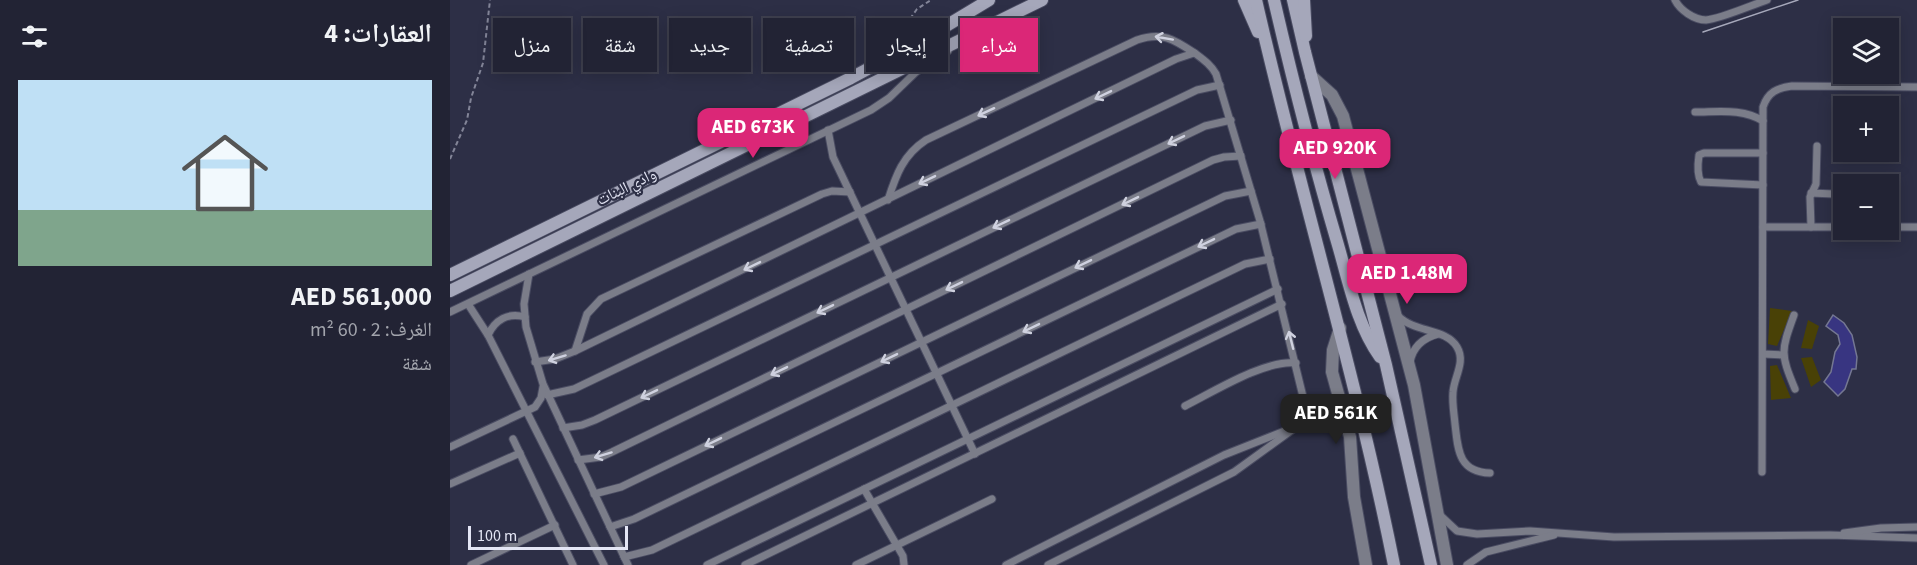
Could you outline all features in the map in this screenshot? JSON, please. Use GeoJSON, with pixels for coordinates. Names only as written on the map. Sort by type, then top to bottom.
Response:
{"type":"FeatureCollection","features":[{"type":"Feature","properties":{"kind":"main road","name":"وادي البنات"},"geometry":{"type":"LineString","coordinates":[[450,275],[851,78],[989,0]]}},
{"type":"Feature","properties":{"kind":"main road"},"geometry":{"type":"LineString","coordinates":[[1004,18],[1027,0]]}},
{"type":"Feature","properties":{"kind":"main road","name":"وادي البنات"},"geometry":{"type":"LineString","coordinates":[[1006,18],[1042,0]]}},
{"type":"Feature","properties":{"kind":"main road"},"geometry":{"type":"LineString","coordinates":[[1244,0],[1253,24],[1266,46]]}},
{"type":"Feature","properties":{"kind":"main road"},"geometry":{"type":"LineString","coordinates":[[1256,0],[1340,328],[1394,565]]}},
{"type":"Feature","properties":{"kind":"main road"},"geometry":{"type":"LineString","coordinates":[[1274,0],[1323,194],[1357,309],[1369,339],[1386,365]]}},
{"type":"Feature","properties":{"kind":"main road"},"geometry":{"type":"LineString","coordinates":[[1293,0],[1386,365],[1431,565]]}},
{"type":"Feature","properties":{"kind":"main road"},"geometry":{"type":"LineString","coordinates":[[1304,0],[1305,52]]}},
{"type":"Feature","properties":{"kind":"main road","name":"وادي البنات"},"geometry":{"type":"LineString","coordinates":[[450,291],[960,40]]}},
{"type":"Feature","properties":{"kind":"street"},"geometry":{"type":"LineString","coordinates":[[1311,76],[1332,95],[1343,116],[1409,369],[1447,565]]}},
{"type":"Feature","properties":{"kind":"street"},"geometry":{"type":"LineString","coordinates":[[1340,328],[1332,361],[1334,380],[1350,437],[1354,497],[1366,565]]}},
{"type":"Feature","properties":{"kind":"lane"},"geometry":{"type":"LineString","coordinates":[[1675,0],[1678,6],[1687,13],[1705,20],[1767,0]]}},
{"type":"Feature","properties":{"kind":"lane"},"geometry":{"type":"LineString","coordinates":[[888,200],[901,164],[914,148],[926,140],[1143,38],[1156,36],[1169,38],[1194,53],[1214,69],[1220,85],[1261,224],[1308,417]]}},
{"type":"Feature","properties":{"kind":"lane"},"geometry":{"type":"LineString","coordinates":[[450,312],[881,104],[916,72],[938,59],[960,41]]}},
{"type":"Feature","properties":{"kind":"lane"},"geometry":{"type":"LineString","coordinates":[[535,362],[555,359],[575,351],[1176,59],[1194,53]]}},
{"type":"Feature","properties":{"kind":"lane"},"geometry":{"type":"LineString","coordinates":[[547,395],[574,389],[1197,90],[1220,85]]}},
{"type":"Feature","properties":{"kind":"lane"},"geometry":{"type":"LineString","coordinates":[[1761,472],[1763,107],[1766,99],[1771,92],[1783,87],[1917,87]]}},
{"type":"Feature","properties":{"kind":"lane"},"geometry":{"type":"LineString","coordinates":[[1695,112],[1743,112],[1754,115],[1763,122]]}},
{"type":"Feature","properties":{"kind":"lane"},"geometry":{"type":"LineString","coordinates":[[563,429],[595,420],[1205,126],[1231,120]]}},
{"type":"Feature","properties":{"kind":"lane"},"geometry":{"type":"LineString","coordinates":[[828,130],[831,153],[975,454]]}},
{"type":"Feature","properties":{"kind":"lane"},"geometry":{"type":"LineString","coordinates":[[1811,227],[1811,193],[1816,184],[1817,146]]}},
{"type":"Feature","properties":{"kind":"lane"},"geometry":{"type":"LineString","coordinates":[[1763,153],[1704,153],[1699,155],[1701,182],[1763,185]]}},
{"type":"Feature","properties":{"kind":"lane"},"geometry":{"type":"LineString","coordinates":[[578,460],[601,457],[612,452],[1213,160],[1241,156]]}},
{"type":"Feature","properties":{"kind":"lane"},"geometry":{"type":"LineString","coordinates":[[575,351],[587,314],[601,299],[822,194],[832,191],[850,192]]}},
{"type":"Feature","properties":{"kind":"lane"},"geometry":{"type":"LineString","coordinates":[[594,494],[621,487],[1225,196],[1236,192],[1251,191]]}},
{"type":"Feature","properties":{"kind":"lane"},"geometry":{"type":"LineString","coordinates":[[1811,193],[1833,194]]}},
{"type":"Feature","properties":{"kind":"lane"},"geometry":{"type":"LineString","coordinates":[[610,527],[634,519],[937,375],[1236,229],[1261,224]]}},
{"type":"Feature","properties":{"kind":"lane"},"geometry":{"type":"LineString","coordinates":[[1763,227],[1833,227]]}},
{"type":"Feature","properties":{"kind":"lane"},"geometry":{"type":"LineString","coordinates":[[1899,227],[1917,227]]}},
{"type":"Feature","properties":{"kind":"lane"},"geometry":{"type":"LineString","coordinates":[[624,557],[652,550],[1245,264],[1270,259]]}},
{"type":"Feature","properties":{"kind":"lane"},"geometry":{"type":"LineString","coordinates":[[529,274],[525,317],[535,362],[547,395],[628,565]]}},
{"type":"Feature","properties":{"kind":"lane"},"geometry":{"type":"LineString","coordinates":[[707,565],[1278,289]]}},
{"type":"Feature","properties":{"kind":"lane"},"geometry":{"type":"LineString","coordinates":[[468,304],[488,335],[604,565]]}},
{"type":"Feature","properties":{"kind":"lane"},"geometry":{"type":"LineString","coordinates":[[745,565],[1282,304]]}},
{"type":"Feature","properties":{"kind":"lane"},"geometry":{"type":"LineString","coordinates":[[1392,306],[1398,317],[1408,325],[1438,334],[1456,345],[1461,359],[1453,393],[1459,453],[1469,467],[1479,472],[1490,473]]}},
{"type":"Feature","properties":{"kind":"lane"},"geometry":{"type":"LineString","coordinates":[[488,335],[494,325],[503,318],[514,315],[525,317]]}},
{"type":"Feature","properties":{"kind":"lane"},"geometry":{"type":"LineString","coordinates":[[1794,315],[1783,344],[1783,355],[1784,364],[1795,389]]}},
{"type":"Feature","properties":{"kind":"lane"},"geometry":{"type":"LineString","coordinates":[[1409,369],[1416,347],[1426,339],[1438,334]]}},
{"type":"Feature","properties":{"kind":"lane"},"geometry":{"type":"LineString","coordinates":[[1763,354],[1783,355]]}},
{"type":"Feature","properties":{"kind":"lane"},"geometry":{"type":"LineString","coordinates":[[1185,406],[1266,366],[1283,362],[1296,363]]}},
{"type":"Feature","properties":{"kind":"lane"},"geometry":{"type":"LineString","coordinates":[[450,447],[535,407],[540,401],[543,384]]}},
{"type":"Feature","properties":{"kind":"lane"},"geometry":{"type":"LineString","coordinates":[[1048,565],[1234,472],[1308,417],[1324,408],[1340,403]]}},
{"type":"Feature","properties":{"kind":"lane"},"geometry":{"type":"LineString","coordinates":[[1006,565],[1224,455],[1295,428]]}},
{"type":"Feature","properties":{"kind":"lane"},"geometry":{"type":"LineString","coordinates":[[513,439],[573,565]]}},
{"type":"Feature","properties":{"kind":"lane"},"geometry":{"type":"LineString","coordinates":[[450,484],[520,453]]}},
{"type":"Feature","properties":{"kind":"lane"},"geometry":{"type":"LineString","coordinates":[[864,489],[903,556],[904,565]]}},
{"type":"Feature","properties":{"kind":"lane"},"geometry":{"type":"LineString","coordinates":[[856,565],[992,499]]}},
{"type":"Feature","properties":{"kind":"lane"},"geometry":{"type":"LineString","coordinates":[[1436,507],[1448,525],[1463,533],[1477,534],[1530,531],[1614,537],[1830,535],[1917,538]]}},
{"type":"Feature","properties":{"kind":"lane"},"geometry":{"type":"LineString","coordinates":[[471,565],[555,525]]}},
{"type":"Feature","properties":{"kind":"lane"},"geometry":{"type":"LineString","coordinates":[[1830,535],[1868,529],[1917,527]]}},
{"type":"Feature","properties":{"kind":"lane"},"geometry":{"type":"LineString","coordinates":[[1467,565],[1485,552],[1559,534]]}},
{"type":"Feature","properties":{"kind":"path"},"geometry":{"type":"LineString","coordinates":[[450,159],[467,120],[471,98],[483,63],[490,0]]}},
{"type":"Feature","properties":{"kind":"path"},"geometry":{"type":"LineString","coordinates":[[911,18],[917,9],[931,0]]}},
{"type":"Feature","properties":{"kind":"shaded area"},"geometry":{"type":"Polygon","coordinates":[[[1770,308],[1792,311],[1777,346],[1768,344],[1770,308]]]}},
{"type":"Feature","properties":{"kind":"shaded area"},"geometry":{"type":"Polygon","coordinates":[[[1808,320],[1819,326],[1812,349],[1801,348],[1808,320]]]}},
{"type":"Feature","properties":{"kind":"shaded area"},"geometry":{"type":"Polygon","coordinates":[[[1812,357],[1821,380],[1811,387],[1801,358],[1812,357]]]}},
{"type":"Feature","properties":{"kind":"shaded area"},"geometry":{"type":"Polygon","coordinates":[[[1777,365],[1791,398],[1771,400],[1770,366],[1777,365]]]}},
{"type":"Feature","properties":{"kind":"building"},"geometry":{"type":"Polygon","coordinates":[[[1833,315],[1844,323],[1852,335],[1857,357],[1856,369],[1852,369],[1845,389],[1838,396],[1824,382],[1831,372],[1835,352],[1840,344],[1838,335],[1826,326],[1833,315]]]}},
{"type":"Feature","properties":{"kind":"tram line"},"geometry":{"type":"LineString","coordinates":[[1703,32],[1798,0]]}}]}
